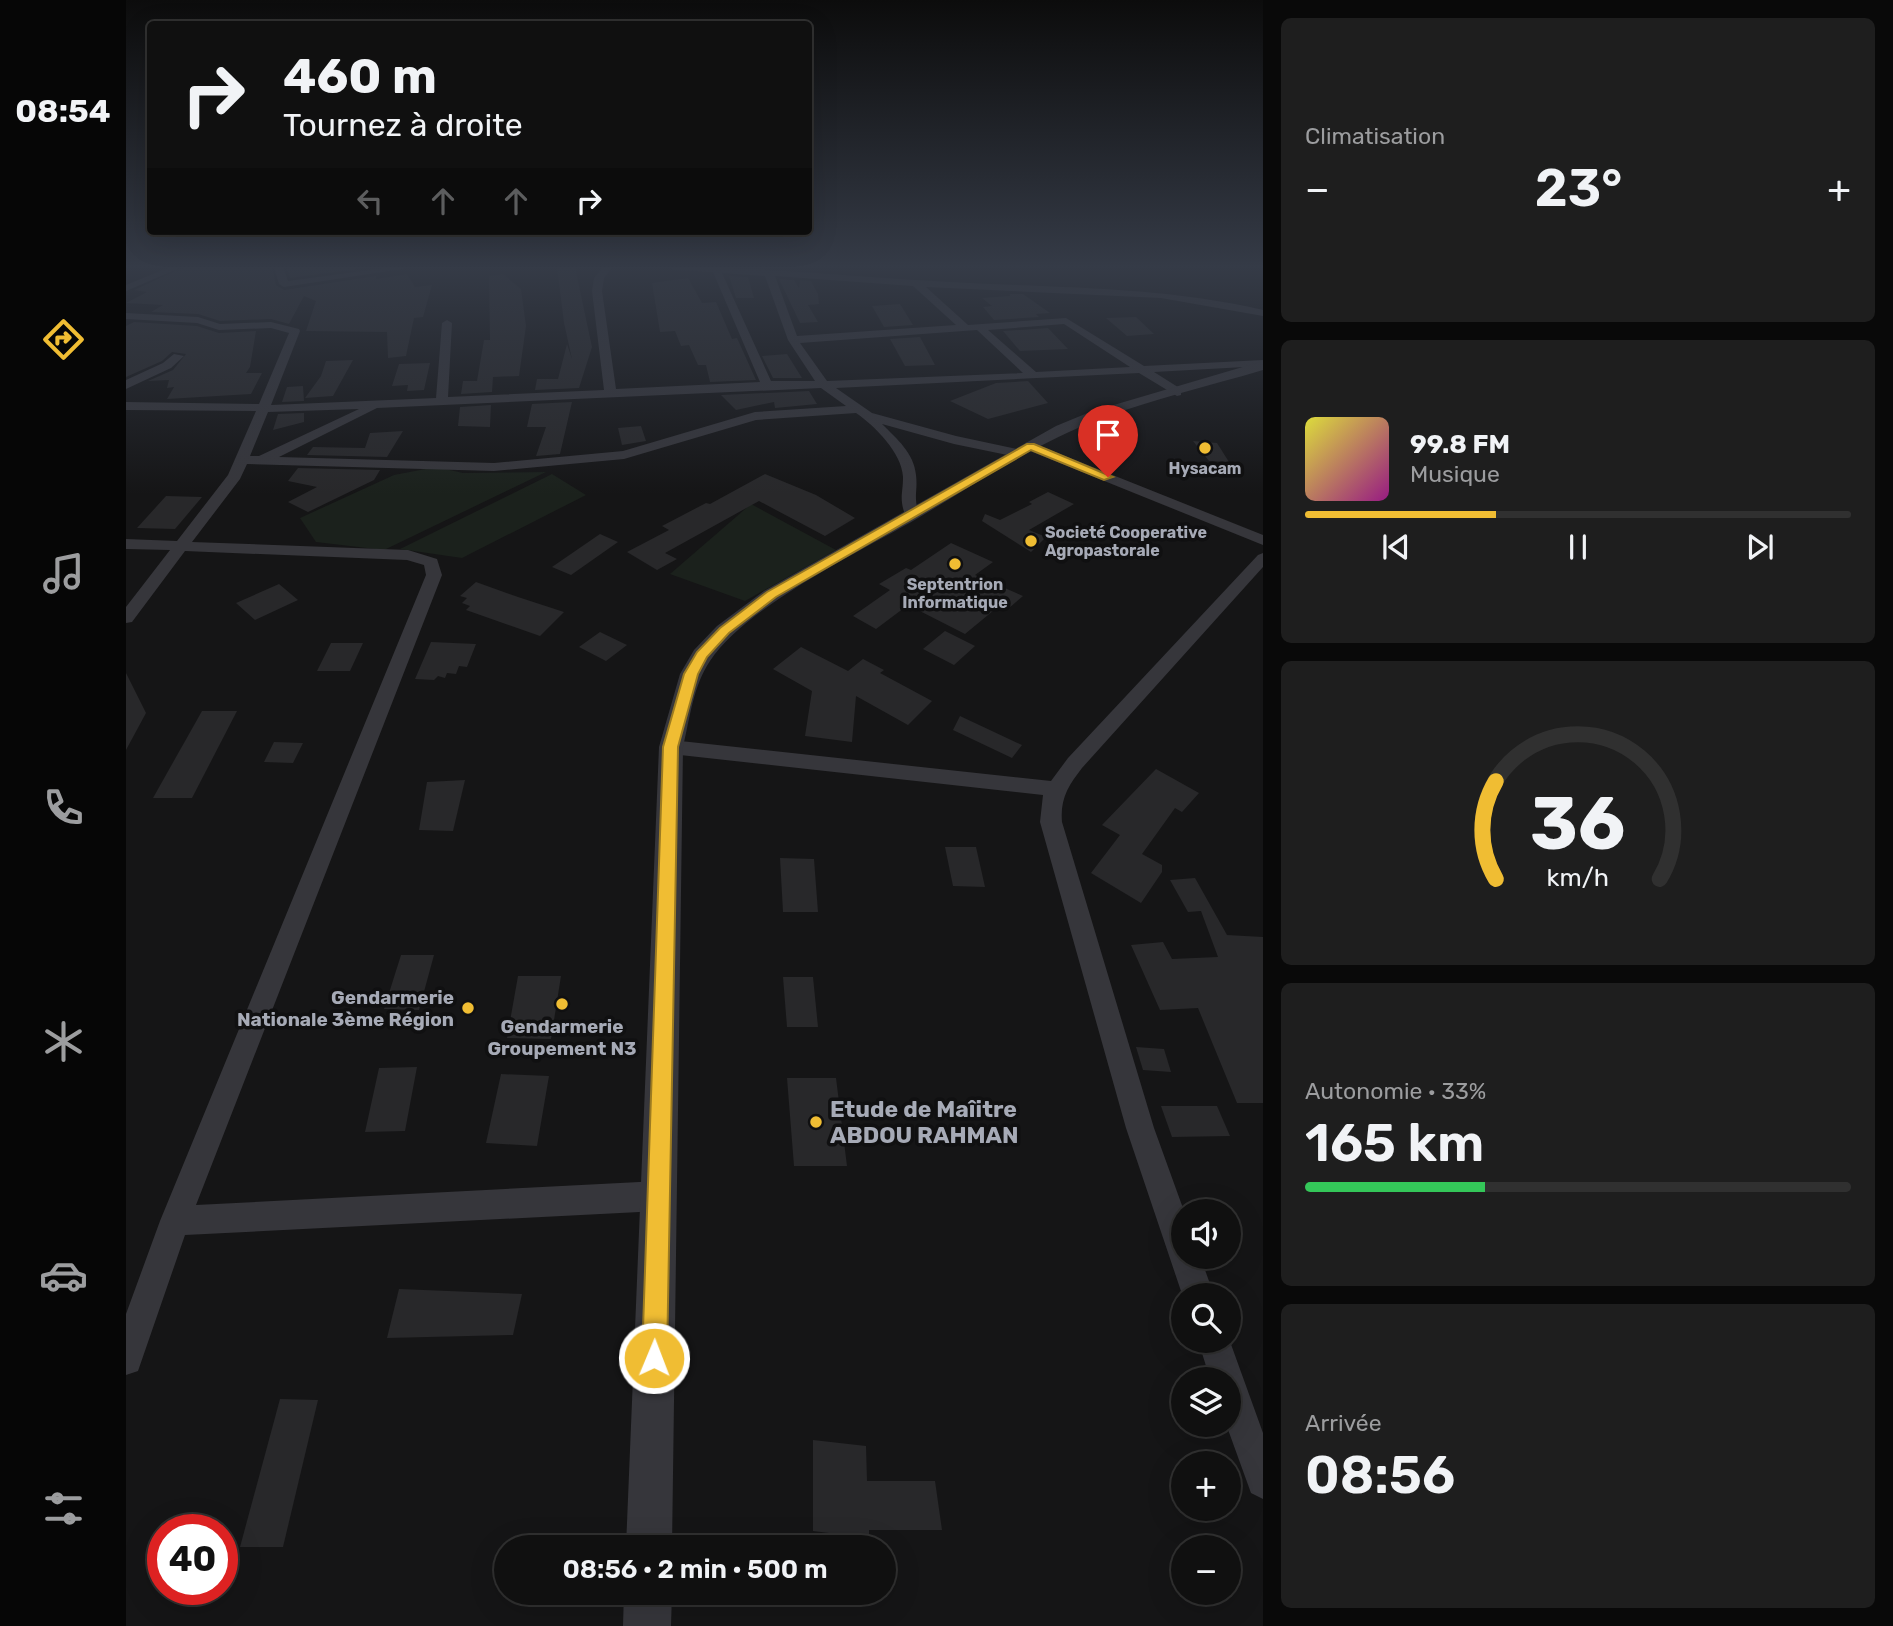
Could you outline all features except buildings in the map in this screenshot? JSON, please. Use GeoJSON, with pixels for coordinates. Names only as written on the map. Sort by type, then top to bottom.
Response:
{"type":"FeatureCollection","features":[{"type":"Feature","properties":{"kind":"street"},"geometry":{"type":"LineString","coordinates":[[126,618],[218,501],[243,460],[261,409],[291,343]]}},
{"type":"Feature","properties":{"kind":"street"},"geometry":{"type":"LineString","coordinates":[[442,401],[446,343]]}},
{"type":"Feature","properties":{"kind":"street"},"geometry":{"type":"LineString","coordinates":[[604,343],[610,392]]}},
{"type":"Feature","properties":{"kind":"street"},"geometry":{"type":"LineString","coordinates":[[748,343],[766,385]]}},
{"type":"Feature","properties":{"kind":"street"},"geometry":{"type":"LineString","coordinates":[[795,343],[824,386],[862,412],[905,456],[910,477],[907,499],[912,515]]}},
{"type":"Feature","properties":{"kind":"street"},"geometry":{"type":"LineString","coordinates":[[997,343],[1033,376]]}},
{"type":"Feature","properties":{"kind":"street"},"geometry":{"type":"LineString","coordinates":[[1100,343],[1177,392]]}},
{"type":"Feature","properties":{"kind":"street"},"geometry":{"type":"LineString","coordinates":[[126,385],[137,377],[171,364],[178,356]]}},
{"type":"Feature","properties":{"kind":"street"},"geometry":{"type":"LineString","coordinates":[[126,405],[209,405],[261,409],[766,385],[824,386],[1139,368],[1263,364]]}},
{"type":"Feature","properties":{"kind":"street"},"geometry":{"type":"LineString","coordinates":[[649,1535],[671,747],[691,674],[702,655],[725,631],[771,595],[1024,449],[1096,415],[1263,364]]}},
{"type":"Feature","properties":{"kind":"street"},"geometry":{"type":"LineString","coordinates":[[262,460],[380,403]]}},
{"type":"Feature","properties":{"kind":"street"},"geometry":{"type":"LineString","coordinates":[[243,460],[480,467],[536,464],[624,455],[755,416],[862,412],[954,440],[1024,449],[1263,540]]}},
{"type":"Feature","properties":{"kind":"street"},"geometry":{"type":"LineString","coordinates":[[126,544],[184,544],[408,555],[431,562],[434,575],[175,1221],[126,1359]]}},
{"type":"Feature","properties":{"kind":"street"},"geometry":{"type":"LineString","coordinates":[[1171,1217],[1140,1128],[1051,822],[1049,805],[1055,789],[1075,763],[1263,558]]}},
{"type":"Feature","properties":{"kind":"street"},"geometry":{"type":"LineString","coordinates":[[671,747],[1055,789]]}},
{"type":"Feature","properties":{"kind":"street"},"geometry":{"type":"LineString","coordinates":[[175,1221],[659,1196]]}},
{"type":"Feature","properties":{"kind":"street"},"geometry":{"type":"LineString","coordinates":[[1241,1418],[1263,1481]]}},
{"type":"Feature","properties":{"kind":"street"},"geometry":{"type":"LineString","coordinates":[[647,1626],[648,1605]]}},
{"type":"Feature","properties":{"kind":"shaded area"},"geometry":{"type":"Polygon","coordinates":[[[436,467],[463,473],[546,472],[384,550],[316,542],[300,518],[394,475],[436,467]]]}},
{"type":"Feature","properties":{"kind":"shaded area"},"geometry":{"type":"Polygon","coordinates":[[[552,474],[586,495],[462,558],[400,549],[552,474]]]}},
{"type":"Feature","properties":{"kind":"shaded area"},"geometry":{"type":"Polygon","coordinates":[[[751,504],[836,550],[745,601],[670,574],[751,504]]]}},
{"type":"Feature","properties":{"kind":"place","name":"Hysacam"},"geometry":{"type":"Point","coordinates":[1205,448]}},
{"type":"Feature","properties":{"kind":"place","name":"Societé Cooperative Agropastorale"},"geometry":{"type":"Point","coordinates":[1031,541]}},
{"type":"Feature","properties":{"kind":"place","name":"Septentrion Informatique"},"geometry":{"type":"Point","coordinates":[955,564]}},
{"type":"Feature","properties":{"kind":"place","name":"Gendarmerie Groupement N3"},"geometry":{"type":"Point","coordinates":[562,1004]}},
{"type":"Feature","properties":{"kind":"place","name":"Gendarmerie Nationale 3ème Région"},"geometry":{"type":"Point","coordinates":[468,1008]}},
{"type":"Feature","properties":{"kind":"place","name":"Etude de Maîitre ABDOU RAHMAN"},"geometry":{"type":"Point","coordinates":[816,1122]}},
{"type":"Feature","properties":{"kind":"route"},"geometry":{"type":"LineString","coordinates":[[654,1358],[671,747],[691,674],[702,655],[725,631],[771,595],[1031,446],[1108,477]]}}]}
